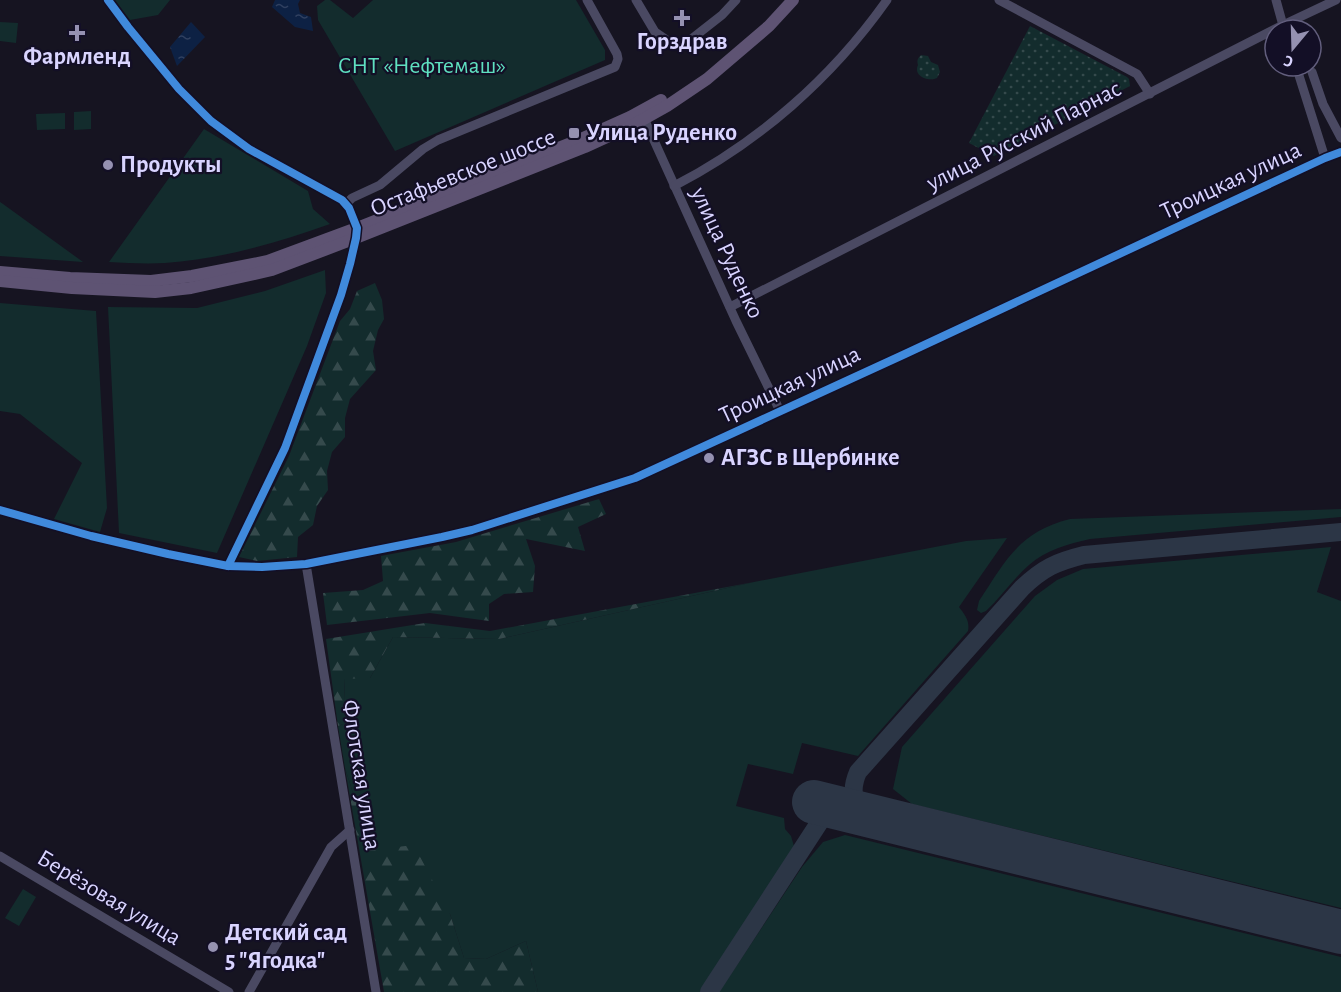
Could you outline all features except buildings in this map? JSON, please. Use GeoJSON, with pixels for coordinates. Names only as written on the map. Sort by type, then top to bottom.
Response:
{"type":"FeatureCollection","features":[{"type":"Feature","properties":{"kind":"main road","name":"Остафьевское шоссе"},"geometry":{"type":"LineString","coordinates":[[643,115],[700,75],[763,21],[782,0]]}},
{"type":"Feature","properties":{"kind":"main road","name":"Остафьевское шоссе"},"geometry":{"type":"LineString","coordinates":[[0,272],[70,278],[137,280],[192,276],[268,261],[357,233],[585,147],[643,115],[667,106],[707,79],[769,26],[793,0]]}},
{"type":"Feature","properties":{"kind":"main road","name":"Остафьевское шоссе"},"geometry":{"type":"LineString","coordinates":[[0,281],[137,292],[183,289],[272,270],[335,246],[357,233]]}},
{"type":"Feature","properties":{"kind":"street"},"geometry":{"type":"LineString","coordinates":[[108,0],[179,89],[211,121],[249,149],[337,196],[346,204],[355,220],[357,233],[335,312],[285,448],[228,566]]}},
{"type":"Feature","properties":{"kind":"street"},"geometry":{"type":"LineString","coordinates":[[346,204],[352,198],[380,185],[423,149],[438,140],[615,67],[617,54],[587,0]]}},
{"type":"Feature","properties":{"kind":"street"},"geometry":{"type":"LineString","coordinates":[[636,0],[655,32],[671,43],[685,44],[723,15],[736,0]]}},
{"type":"Feature","properties":{"kind":"street"},"geometry":{"type":"LineString","coordinates":[[674,186],[747,141],[796,102],[848,51],[887,0]]}},
{"type":"Feature","properties":{"kind":"street"},"geometry":{"type":"LineString","coordinates":[[999,0],[1137,74],[1150,94]]}},
{"type":"Feature","properties":{"kind":"street"},"geometry":{"type":"LineString","coordinates":[[1276,0],[1281,18]]}},
{"type":"Feature","properties":{"kind":"street","name":"улица Русский Парнас"},"geometry":{"type":"LineString","coordinates":[[1303,18],[1336,0]]}},
{"type":"Feature","properties":{"kind":"street","name":"улица Русский Парнас"},"geometry":{"type":"LineString","coordinates":[[730,307],[1263,38]]}},
{"type":"Feature","properties":{"kind":"street"},"geometry":{"type":"LineString","coordinates":[[1300,78],[1325,158]]}},
{"type":"Feature","properties":{"kind":"street"},"geometry":{"type":"LineString","coordinates":[[1314,78],[1323,104],[1341,138]]}},
{"type":"Feature","properties":{"kind":"street","name":"улица Руденко"},"geometry":{"type":"LineString","coordinates":[[643,115],[780,411]]}},
{"type":"Feature","properties":{"kind":"street","name":"Троицкая улица"},"geometry":{"type":"LineString","coordinates":[[0,510],[91,536],[228,566],[262,567],[306,564],[472,530],[635,478],[1341,152]]}},
{"type":"Feature","properties":{"kind":"street"},"geometry":{"type":"LineString","coordinates":[[335,246],[348,254],[350,264]]}},
{"type":"Feature","properties":{"kind":"street","name":"Флотская улица"},"geometry":{"type":"LineString","coordinates":[[306,564],[376,992]]}},
{"type":"Feature","properties":{"kind":"street"},"geometry":{"type":"LineString","coordinates":[[249,992],[331,846],[350,830]]}},
{"type":"Feature","properties":{"kind":"street","name":"Берёзовая улица"},"geometry":{"type":"LineString","coordinates":[[0,856],[229,992]]}},
{"type":"Feature","properties":{"kind":"green space"},"geometry":{"type":"Polygon","coordinates":[[[115,0],[170,0],[158,15],[130,20],[115,0]]]}},
{"type":"Feature","properties":{"kind":"green space","name":"СНТ «Нефтемаш»"},"geometry":{"type":"Polygon","coordinates":[[[325,0],[330,0],[353,18],[373,0],[576,0],[605,50],[605,60],[395,151],[318,20],[317,6],[325,0]]]}},
{"type":"Feature","properties":{"kind":"green space"},"geometry":{"type":"Polygon","coordinates":[[[0,22],[18,23],[16,43],[0,41],[0,22]]]}},
{"type":"Feature","properties":{"kind":"green space"},"geometry":{"type":"Polygon","coordinates":[[[1030,26],[1127,77],[1130,86],[994,156],[969,143],[1030,26]]]}},
{"type":"Feature","properties":{"kind":"green space"},"geometry":{"type":"Polygon","coordinates":[[[921,55],[928,56],[931,62],[938,65],[940,72],[937,78],[930,79],[919,75],[917,61],[921,55]]]}},
{"type":"Feature","properties":{"kind":"green space"},"geometry":{"type":"Polygon","coordinates":[[[91,111],[91,129],[74,130],[74,112],[91,111]]]}},
{"type":"Feature","properties":{"kind":"green space"},"geometry":{"type":"Polygon","coordinates":[[[65,113],[65,129],[37,130],[36,114],[65,113]]]}},
{"type":"Feature","properties":{"kind":"green space"},"geometry":{"type":"Polygon","coordinates":[[[204,129],[308,191],[313,209],[330,224],[270,244],[207,258],[165,263],[109,262],[204,129]]]}},
{"type":"Feature","properties":{"kind":"green space"},"geometry":{"type":"Polygon","coordinates":[[[0,202],[3,204],[83,262],[0,256],[0,202]]]}},
{"type":"Feature","properties":{"kind":"green space"},"geometry":{"type":"Polygon","coordinates":[[[325,270],[326,293],[307,346],[217,553],[119,533],[108,307],[197,308],[265,291],[325,270]]]}},
{"type":"Feature","properties":{"kind":"green space"},"geometry":{"type":"Polygon","coordinates":[[[375,283],[382,300],[384,319],[378,330],[373,351],[376,370],[350,399],[345,418],[345,437],[332,452],[327,471],[328,490],[317,506],[313,525],[298,537],[297,557],[257,561],[239,557],[289,456],[340,321],[350,309],[357,291],[375,283]]]}},
{"type":"Feature","properties":{"kind":"green space"},"geometry":{"type":"Polygon","coordinates":[[[0,303],[96,311],[107,508],[100,532],[54,519],[82,463],[20,414],[0,411],[0,303]]]}},
{"type":"Feature","properties":{"kind":"green space"},"geometry":{"type":"Polygon","coordinates":[[[599,499],[606,514],[578,527],[585,551],[526,539],[535,566],[533,592],[504,594],[489,604],[489,621],[430,613],[327,625],[323,593],[363,590],[383,581],[381,556],[456,542],[599,499]]]}},
{"type":"Feature","properties":{"kind":"green space"},"geometry":{"type":"Polygon","coordinates":[[[1341,509],[1341,517],[1090,539],[1074,543],[1058,548],[1036,560],[986,611],[981,613],[977,610],[979,601],[1015,550],[1038,532],[1070,519],[1341,509]]]}},
{"type":"Feature","properties":{"kind":"green space"},"geometry":{"type":"Polygon","coordinates":[[[1007,538],[959,607],[968,621],[968,631],[858,756],[802,743],[793,774],[748,764],[736,806],[784,818],[785,829],[791,836],[796,853],[703,992],[538,992],[526,941],[486,959],[464,958],[450,914],[371,850],[345,768],[338,726],[346,723],[344,678],[370,678],[393,637],[499,639],[754,582],[966,541],[1007,538]]]}},
{"type":"Feature","properties":{"kind":"green space"},"geometry":{"type":"Polygon","coordinates":[[[1331,547],[1317,592],[1341,601],[1341,908],[912,804],[893,789],[902,747],[1035,596],[1057,580],[1083,569],[1331,547]]]}},
{"type":"Feature","properties":{"kind":"green space"},"geometry":{"type":"Polygon","coordinates":[[[754,582],[499,639],[393,637],[370,678],[344,679],[346,723],[338,726],[326,639],[425,623],[490,631],[754,582]]]}},
{"type":"Feature","properties":{"kind":"green space"},"geometry":{"type":"Polygon","coordinates":[[[345,768],[371,850],[414,845],[450,914],[464,958],[486,959],[526,941],[538,992],[384,992],[345,768]]]}},
{"type":"Feature","properties":{"kind":"green space"},"geometry":{"type":"Polygon","coordinates":[[[845,835],[1341,957],[1341,992],[719,992],[802,867],[823,842],[845,835]]]}},
{"type":"Feature","properties":{"kind":"green space"},"geometry":{"type":"Polygon","coordinates":[[[23,889],[36,897],[19,926],[5,918],[23,889]]]}},
{"type":"Feature","properties":{"kind":"water"},"geometry":{"type":"Polygon","coordinates":[[[275,0],[300,0],[298,4],[300,13],[311,17],[313,31],[295,27],[272,7],[275,0]]]}},
{"type":"Feature","properties":{"kind":"water"},"geometry":{"type":"Polygon","coordinates":[[[191,22],[205,37],[177,66],[170,47],[191,22]]]}},
{"type":"Feature","properties":{"kind":"taxiway"},"geometry":{"type":"LineString","coordinates":[[871,817],[861,808],[855,798],[854,786],[858,772],[1022,588],[1043,571],[1065,560],[1084,555],[1341,532]]}},
{"type":"Feature","properties":{"kind":"taxiway"},"geometry":{"type":"LineString","coordinates":[[709,992],[819,823],[824,817],[838,809]]}},
{"type":"Feature","properties":{"kind":"runway"},"geometry":{"type":"LineString","coordinates":[[814,802],[1341,932]]}},
{"type":"Feature","properties":{"kind":"cycle path"},"geometry":{"type":"LineString","coordinates":[[108,0],[179,89],[211,121],[249,149],[342,200],[349,208],[357,228],[341,295],[285,448],[228,566]]}},
{"type":"Feature","properties":{"kind":"cycle path"},"geometry":{"type":"LineString","coordinates":[[0,510],[91,536],[228,566],[262,567],[306,564],[472,530],[635,478],[1341,152]]}},
{"type":"Feature","properties":{"kind":"place","name":"Горздрав"},"geometry":{"type":"Point","coordinates":[682,18]}},
{"type":"Feature","properties":{"kind":"place","name":"Фармленд"},"geometry":{"type":"Point","coordinates":[77,33]}},
{"type":"Feature","properties":{"kind":"place","name":"Улица Руденко"},"geometry":{"type":"Point","coordinates":[574,133]}},
{"type":"Feature","properties":{"kind":"place","name":"Продукты"},"geometry":{"type":"Point","coordinates":[108,165]}},
{"type":"Feature","properties":{"kind":"place","name":"АГЗС в Щербинке"},"geometry":{"type":"Point","coordinates":[709,458]}},
{"type":"Feature","properties":{"kind":"place","name":"Детский сад 5 \"Ягодка\""},"geometry":{"type":"Point","coordinates":[213,947]}}]}
